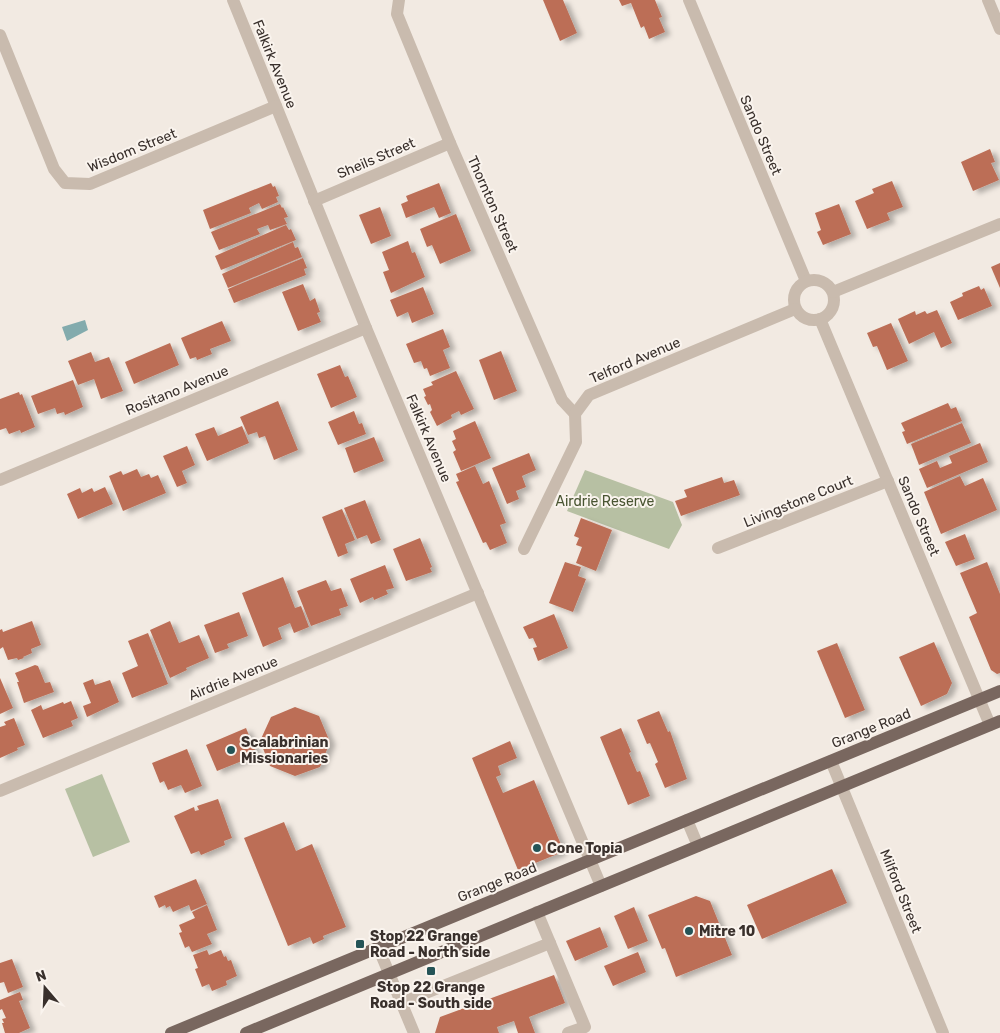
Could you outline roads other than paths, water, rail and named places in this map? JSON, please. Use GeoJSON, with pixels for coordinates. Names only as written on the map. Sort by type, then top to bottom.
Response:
{"type":"FeatureCollection","features":[{"type":"Feature","properties":{"kind":"main road","name":"Grange Road"},"geometry":{"type":"LineString","coordinates":[[172,1033],[1000,691]]}},
{"type":"Feature","properties":{"kind":"main road"},"geometry":{"type":"LineString","coordinates":[[246,1033],[995,723]]}},
{"type":"Feature","properties":{"kind":"street","name":"Falkirk Avenue"},"geometry":{"type":"LineString","coordinates":[[233,0],[366,328],[601,886]]}},
{"type":"Feature","properties":{"kind":"street","name":"Thornton Street"},"geometry":{"type":"LineString","coordinates":[[399,0],[397,14],[450,143],[562,400],[575,414]]}},
{"type":"Feature","properties":{"kind":"street","name":"Sando Street"},"geometry":{"type":"LineString","coordinates":[[689,0],[806,281]]}},
{"type":"Feature","properties":{"kind":"street"},"geometry":{"type":"LineString","coordinates":[[988,0],[1000,29]]}},
{"type":"Feature","properties":{"kind":"street","name":"Wisdom Street"},"geometry":{"type":"LineString","coordinates":[[0,35],[54,169],[65,183],[90,184],[276,106]]}},
{"type":"Feature","properties":{"kind":"street","name":"Sheils Street"},"geometry":{"type":"LineString","coordinates":[[314,201],[450,143]]}},
{"type":"Feature","properties":{"kind":"street"},"geometry":{"type":"LineString","coordinates":[[833,292],[1000,224]]}},
{"type":"Feature","properties":{"kind":"street"},"geometry":{"type":"LineString","coordinates":[[806,281],[824,282],[833,292],[834,305],[831,312],[820,319],[803,318],[795,309],[794,296],[800,284],[806,281]]}},
{"type":"Feature","properties":{"kind":"street","name":"Telford Avenue"},"geometry":{"type":"LineString","coordinates":[[575,414],[588,396],[795,309]]}},
{"type":"Feature","properties":{"kind":"street","name":"Sando Street"},"geometry":{"type":"LineString","coordinates":[[820,319],[979,699],[995,723]]}},
{"type":"Feature","properties":{"kind":"street","name":"Rositano Avenue"},"geometry":{"type":"LineString","coordinates":[[0,480],[366,328]]}},
{"type":"Feature","properties":{"kind":"street"},"geometry":{"type":"LineString","coordinates":[[524,549],[576,442],[575,414]]}},
{"type":"Feature","properties":{"kind":"street","name":"Livingstone Court"},"geometry":{"type":"LineString","coordinates":[[718,548],[888,481]]}},
{"type":"Feature","properties":{"kind":"street","name":"Airdrie Avenue"},"geometry":{"type":"LineString","coordinates":[[0,791],[478,593]]}},
{"type":"Feature","properties":{"kind":"street","name":"Milford Street"},"geometry":{"type":"LineString","coordinates":[[831,761],[943,1033]]}},
{"type":"Feature","properties":{"kind":"street"},"geometry":{"type":"LineString","coordinates":[[687,820],[698,846]]}},
{"type":"Feature","properties":{"kind":"street"},"geometry":{"type":"LineString","coordinates":[[537,912],[585,1026],[568,1033]]}},
{"type":"Feature","properties":{"kind":"street"},"geometry":{"type":"LineString","coordinates":[[401,1003],[550,942]]}},
{"type":"Feature","properties":{"kind":"street"},"geometry":{"type":"LineString","coordinates":[[378,947],[414,1033]]}},
{"type":"Feature","properties":{"kind":"water"},"geometry":{"type":"Polygon","coordinates":[[[85,320],[88,330],[67,341],[62,327],[85,320]]]}},
{"type":"Feature","properties":{"kind":"place","name":"Scalabrinian Missionaries"},"geometry":{"type":"Point","coordinates":[231,750]}},
{"type":"Feature","properties":{"kind":"place","name":"Cone Topia"},"geometry":{"type":"Point","coordinates":[537,848]}},
{"type":"Feature","properties":{"kind":"place","name":"Mitre 10"},"geometry":{"type":"Point","coordinates":[689,931]}},
{"type":"Feature","properties":{"kind":"place","name":"Stop 22 Grange Road - North side"},"geometry":{"type":"Point","coordinates":[360,944]}},
{"type":"Feature","properties":{"kind":"place","name":"Stop 22 Grange Road - South side"},"geometry":{"type":"Point","coordinates":[431,971]}},
{"type":"Feature","properties":{"kind":"park label","name":"Airdrie Reserve"},"geometry":{"type":"Point","coordinates":[605,501]}}]}
